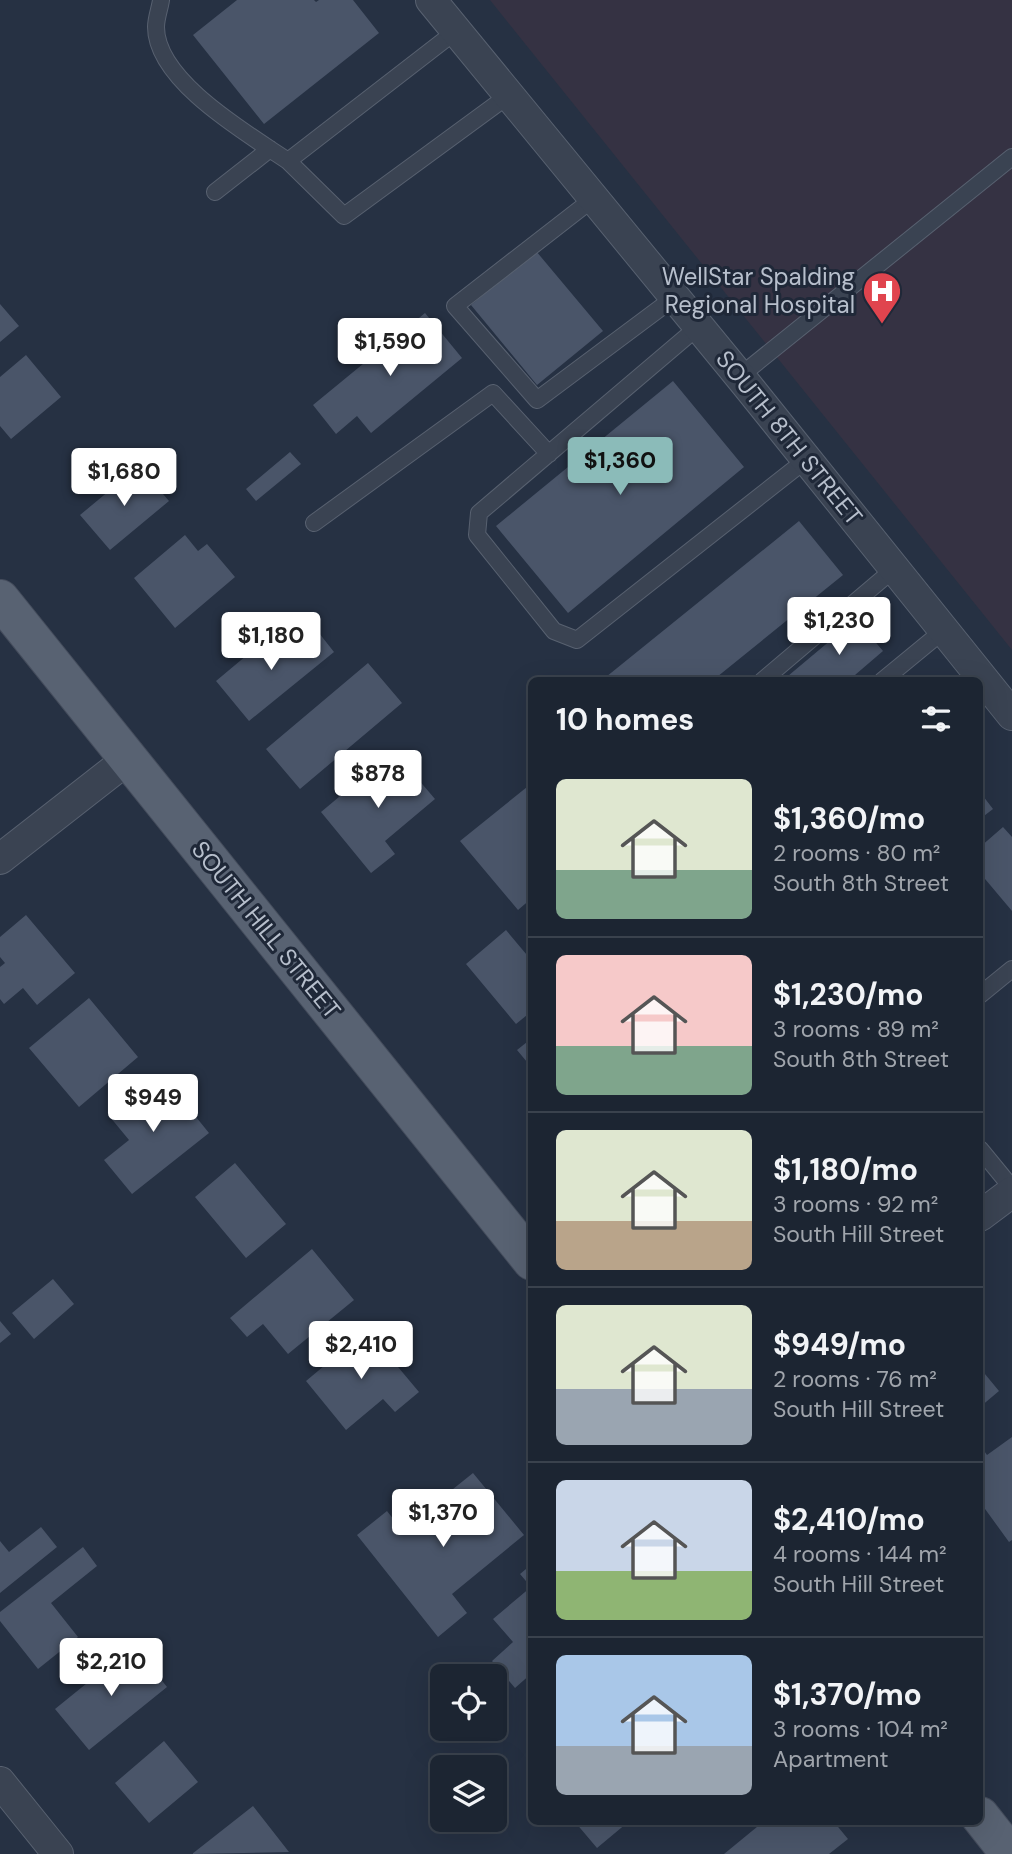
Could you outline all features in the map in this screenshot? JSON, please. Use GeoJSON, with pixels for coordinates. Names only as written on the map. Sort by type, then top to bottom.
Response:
{"type":"FeatureCollection","features":[{"type":"Feature","properties":{"kind":"main road","name":"SOUTH HILL STREET"},"geometry":{"type":"LineString","coordinates":[[0,599],[528,1256]]}},
{"type":"Feature","properties":{"kind":"main road"},"geometry":{"type":"LineString","coordinates":[[983,1820],[1010,1854]]}},
{"type":"Feature","properties":{"kind":"street","name":"SOUTH 8TH STREET"},"geometry":{"type":"LineString","coordinates":[[431,0],[807,459],[944,630],[976,677]]}},
{"type":"Feature","properties":{"kind":"street","name":"SOUTH 8TH STREET"},"geometry":{"type":"LineString","coordinates":[[983,687],[995,704]]}},
{"type":"Feature","properties":{"kind":"street"},"geometry":{"type":"LineString","coordinates":[[0,859],[128,759]]}},
{"type":"Feature","properties":{"kind":"street"},"geometry":{"type":"LineString","coordinates":[[983,1214],[1012,1190]]}},
{"type":"Feature","properties":{"kind":"street"},"geometry":{"type":"LineString","coordinates":[[0,1783],[58,1854]]}},
{"type":"Feature","properties":{"kind":"lane"},"geometry":{"type":"LineString","coordinates":[[161,0],[156,27],[163,55],[204,104],[288,161],[344,216],[509,94]]}},
{"type":"Feature","properties":{"kind":"lane"},"geometry":{"type":"LineString","coordinates":[[288,161],[456,31]]}},
{"type":"Feature","properties":{"kind":"lane"},"geometry":{"type":"LineString","coordinates":[[215,192],[270,149]]}},
{"type":"Feature","properties":{"kind":"lane"},"geometry":{"type":"LineString","coordinates":[[740,376],[1012,157]]}},
{"type":"Feature","properties":{"kind":"lane"},"geometry":{"type":"LineString","coordinates":[[594,198],[455,306],[537,400],[676,297]]}},
{"type":"Feature","properties":{"kind":"lane"},"geometry":{"type":"LineString","coordinates":[[699,326],[478,513],[477,535],[554,631],[577,640],[807,459]]}},
{"type":"Feature","properties":{"kind":"lane"},"geometry":{"type":"LineString","coordinates":[[314,523],[494,393],[549,454]]}},
{"type":"Feature","properties":{"kind":"lane"},"geometry":{"type":"LineString","coordinates":[[767,677],[894,569]]}},
{"type":"Feature","properties":{"kind":"lane"},"geometry":{"type":"LineString","coordinates":[[887,677],[944,630]]}},
{"type":"Feature","properties":{"kind":"lane"},"geometry":{"type":"LineString","coordinates":[[983,993],[1012,969]]}},
{"type":"Feature","properties":{"kind":"lane"},"geometry":{"type":"LineString","coordinates":[[983,1153],[1012,1190]]}},
{"type":"Feature","properties":{"kind":"shaded area","name":"WellStar Spalding Regional Hospital"},"geometry":{"type":"Polygon","coordinates":[[[490,0],[1012,0],[1012,650],[490,0]]]}},
{"type":"Feature","properties":{"kind":"building"},"geometry":{"type":"Polygon","coordinates":[[[237,0],[353,0],[379,33],[264,124],[193,35],[237,0]]]}},
{"type":"Feature","properties":{"kind":"building"},"geometry":{"type":"Polygon","coordinates":[[[536,251],[603,331],[537,385],[471,305],[536,251]]]}},
{"type":"Feature","properties":{"kind":"building"},"geometry":{"type":"Polygon","coordinates":[[[0,304],[19,326],[0,342],[0,304]]]}},
{"type":"Feature","properties":{"kind":"building"},"geometry":{"type":"Polygon","coordinates":[[[425,313],[462,358],[371,433],[357,416],[336,434],[313,405],[425,313]]]}},
{"type":"Feature","properties":{"kind":"building"},"geometry":{"type":"Polygon","coordinates":[[[26,355],[61,397],[11,439],[0,426],[0,377],[26,355]]]}},
{"type":"Feature","properties":{"kind":"building"},"geometry":{"type":"Polygon","coordinates":[[[673,381],[744,467],[568,613],[496,526],[673,381]]]}},
{"type":"Feature","properties":{"kind":"building"},"geometry":{"type":"Polygon","coordinates":[[[290,452],[301,464],[256,501],[246,489],[290,452]]]}},
{"type":"Feature","properties":{"kind":"building"},"geometry":{"type":"Polygon","coordinates":[[[139,466],[169,501],[110,550],[80,515],[139,466]]]}},
{"type":"Feature","properties":{"kind":"building"},"geometry":{"type":"Polygon","coordinates":[[[799,521],[843,575],[717,677],[606,677],[799,521]]]}},
{"type":"Feature","properties":{"kind":"building"},"geometry":{"type":"Polygon","coordinates":[[[185,535],[198,551],[207,544],[235,577],[175,628],[134,578],[185,535]]]}},
{"type":"Feature","properties":{"kind":"building"},"geometry":{"type":"Polygon","coordinates":[[[856,619],[883,651],[853,677],[787,677],[856,619]]]}},
{"type":"Feature","properties":{"kind":"building"},"geometry":{"type":"Polygon","coordinates":[[[278,629],[296,651],[319,633],[334,652],[249,721],[216,681],[278,629]]]}},
{"type":"Feature","properties":{"kind":"building"},"geometry":{"type":"Polygon","coordinates":[[[368,663],[402,703],[300,789],[266,749],[368,663]]]}},
{"type":"Feature","properties":{"kind":"building"},"geometry":{"type":"Polygon","coordinates":[[[394,751],[435,799],[385,841],[395,854],[371,873],[321,812],[394,751]]]}},
{"type":"Feature","properties":{"kind":"building"},"geometry":{"type":"Polygon","coordinates":[[[528,786],[528,901],[518,910],[460,841],[528,786]]]}},
{"type":"Feature","properties":{"kind":"building"},"geometry":{"type":"Polygon","coordinates":[[[983,796],[993,809],[983,817],[983,796]]]}},
{"type":"Feature","properties":{"kind":"building"},"geometry":{"type":"Polygon","coordinates":[[[1003,827],[1012,837],[1012,911],[983,877],[983,844],[1003,827]]]}},
{"type":"Feature","properties":{"kind":"building"},"geometry":{"type":"Polygon","coordinates":[[[26,915],[75,973],[37,1005],[23,988],[4,1004],[0,999],[0,967],[5,963],[0,957],[0,937],[26,915]]]}},
{"type":"Feature","properties":{"kind":"building"},"geometry":{"type":"Polygon","coordinates":[[[506,930],[528,956],[528,1014],[516,1024],[466,964],[506,930]]]}},
{"type":"Feature","properties":{"kind":"building"},"geometry":{"type":"Polygon","coordinates":[[[89,998],[138,1057],[79,1107],[29,1048],[89,998]]]}},
{"type":"Feature","properties":{"kind":"building"},"geometry":{"type":"Polygon","coordinates":[[[528,1041],[528,1063],[517,1050],[528,1041]]]}},
{"type":"Feature","properties":{"kind":"building"},"geometry":{"type":"Polygon","coordinates":[[[162,1075],[209,1133],[132,1194],[104,1160],[129,1140],[110,1117],[162,1075]]]}},
{"type":"Feature","properties":{"kind":"building"},"geometry":{"type":"Polygon","coordinates":[[[235,1163],[286,1224],[246,1258],[195,1197],[235,1163]]]}},
{"type":"Feature","properties":{"kind":"building"},"geometry":{"type":"Polygon","coordinates":[[[312,1249],[354,1300],[288,1354],[263,1324],[247,1337],[230,1318],[312,1249]]]}},
{"type":"Feature","properties":{"kind":"building"},"geometry":{"type":"Polygon","coordinates":[[[53,1279],[74,1304],[34,1339],[12,1313],[53,1279]]]}},
{"type":"Feature","properties":{"kind":"building"},"geometry":{"type":"Polygon","coordinates":[[[0,1321],[11,1334],[0,1343],[0,1321]]]}},
{"type":"Feature","properties":{"kind":"building"},"geometry":{"type":"Polygon","coordinates":[[[367,1330],[419,1392],[395,1412],[383,1399],[346,1430],[306,1381],[367,1330]]]}},
{"type":"Feature","properties":{"kind":"building"},"geometry":{"type":"Polygon","coordinates":[[[983,1372],[999,1391],[983,1404],[983,1372]]]}},
{"type":"Feature","properties":{"kind":"building"},"geometry":{"type":"Polygon","coordinates":[[[1012,1437],[1012,1540],[1009,1542],[983,1506],[983,1449],[987,1455],[1012,1437]]]}},
{"type":"Feature","properties":{"kind":"building"},"geometry":{"type":"Polygon","coordinates":[[[473,1473],[524,1535],[452,1594],[467,1613],[438,1637],[357,1535],[387,1511],[402,1530],[473,1473]]]}},
{"type":"Feature","properties":{"kind":"building"},"geometry":{"type":"Polygon","coordinates":[[[41,1527],[57,1547],[0,1593],[0,1541],[9,1552],[41,1527]]]}},
{"type":"Feature","properties":{"kind":"building"},"geometry":{"type":"Polygon","coordinates":[[[83,1547],[97,1566],[51,1603],[78,1637],[38,1669],[0,1621],[0,1612],[83,1547]]]}},
{"type":"Feature","properties":{"kind":"building"},"geometry":{"type":"Polygon","coordinates":[[[528,1567],[528,1583],[520,1574],[528,1567]]]}},
{"type":"Feature","properties":{"kind":"building"},"geometry":{"type":"Polygon","coordinates":[[[528,1590],[528,1677],[515,1688],[507,1679],[507,1664],[495,1664],[492,1661],[513,1642],[493,1619],[528,1590]]]}},
{"type":"Feature","properties":{"kind":"building"},"geometry":{"type":"Polygon","coordinates":[[[134,1645],[167,1687],[89,1750],[55,1709],[134,1645]]]}},
{"type":"Feature","properties":{"kind":"building"},"geometry":{"type":"Polygon","coordinates":[[[164,1741],[198,1782],[149,1823],[115,1783],[164,1741]]]}},
{"type":"Feature","properties":{"kind":"building"},"geometry":{"type":"Polygon","coordinates":[[[253,1806],[289,1852],[192,1854],[253,1806]]]}},
{"type":"Feature","properties":{"kind":"building"},"geometry":{"type":"Polygon","coordinates":[[[578,1825],[625,1825],[597,1848],[578,1825]]]}},
{"type":"Feature","properties":{"kind":"building"},"geometry":{"type":"Polygon","coordinates":[[[759,1825],[836,1825],[848,1839],[829,1854],[724,1854],[759,1825]]]}},
{"type":"Feature","properties":{"kind":"place","name":"WellStar Spalding Regional Hospital"},"geometry":{"type":"Point","coordinates":[882,325]}}]}
